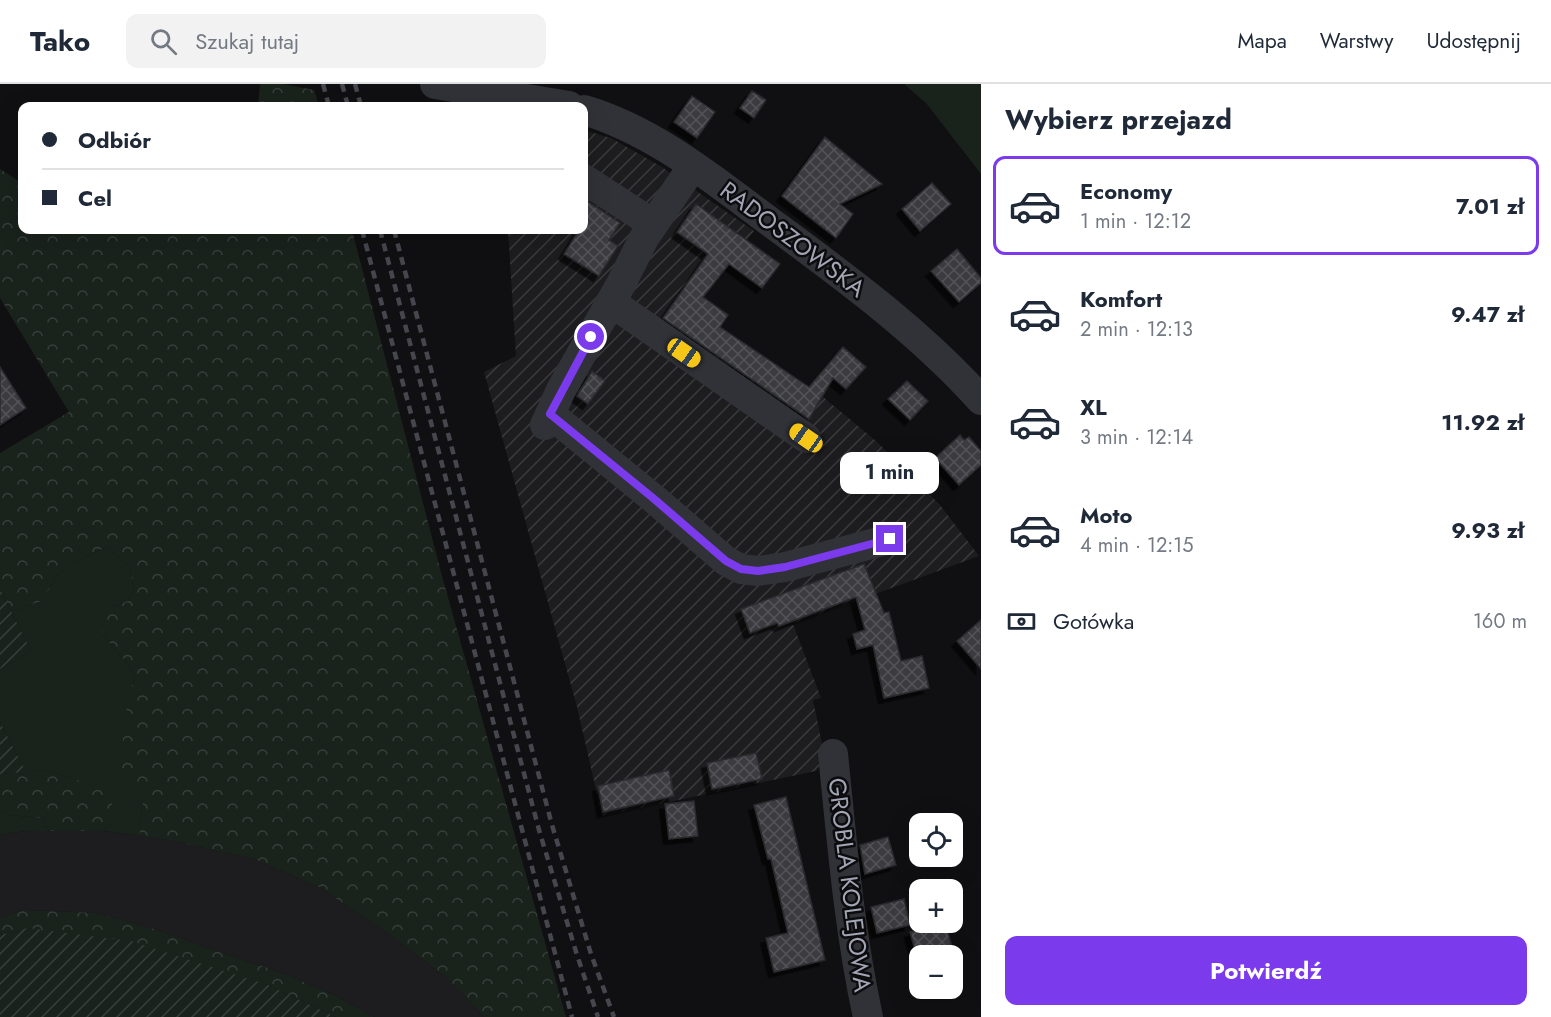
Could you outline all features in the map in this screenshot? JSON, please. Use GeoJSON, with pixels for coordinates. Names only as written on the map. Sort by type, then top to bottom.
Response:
{"type":"FeatureCollection","features":[{"type":"Feature","properties":{"kind":"street"},"geometry":{"type":"LineString","coordinates":[[435,84],[545,102]]}},
{"type":"Feature","properties":{"kind":"street","name":"RADOSZOWSKA"},"geometry":{"type":"LineString","coordinates":[[588,111],[621,123],[693,166],[873,299],[923,342],[981,400]]}},
{"type":"Feature","properties":{"kind":"street"},"geometry":{"type":"LineString","coordinates":[[693,166],[653,224],[547,420],[653,498],[726,561],[741,569],[758,571],[785,567],[890,539]]}},
{"type":"Feature","properties":{"kind":"street"},"geometry":{"type":"LineString","coordinates":[[588,182],[653,224]]}},
{"type":"Feature","properties":{"kind":"street"},"geometry":{"type":"LineString","coordinates":[[611,302],[806,438]]}},
{"type":"Feature","properties":{"kind":"street","name":"GROBLA KOLEJOWA"},"geometry":{"type":"LineString","coordinates":[[833,754],[846,892],[868,1017]]}},
{"type":"Feature","properties":{"kind":"shaded area"},"geometry":{"type":"Polygon","coordinates":[[[588,131],[611,138],[662,167],[754,231],[703,297],[728,315],[720,327],[822,396],[876,441],[940,505],[979,556],[793,624],[821,698],[813,700],[825,758],[816,771],[602,816],[577,707],[484,372],[516,356],[508,234],[588,234],[588,131]]]}},
{"type":"Feature","properties":{"kind":"shaded area"},"geometry":{"type":"Polygon","coordinates":[[[25,831],[104,831],[168,840],[254,859],[321,888],[447,978],[484,1017],[375,1017],[334,995],[290,976],[151,928],[96,913],[25,910],[0,917],[0,835],[25,831]]]}},
{"type":"Feature","properties":{"kind":"green space"},"geometry":{"type":"Polygon","coordinates":[[[260,84],[283,84],[314,90],[318,102],[258,102],[260,84]]]}},
{"type":"Feature","properties":{"kind":"green space"},"geometry":{"type":"Polygon","coordinates":[[[904,84],[981,84],[981,174],[926,103],[904,84]]]}},
{"type":"Feature","properties":{"kind":"green space"},"geometry":{"type":"Polygon","coordinates":[[[0,169],[18,180],[18,234],[353,234],[442,576],[566,1017],[484,1017],[447,978],[321,888],[254,859],[139,836],[143,800],[122,769],[121,753],[129,692],[135,679],[131,668],[103,635],[100,619],[111,607],[128,601],[134,590],[130,567],[107,547],[75,561],[57,576],[42,601],[11,611],[0,589],[0,453],[69,412],[0,298],[0,169]]]}},
{"type":"Feature","properties":{"kind":"green space"},"geometry":{"type":"Polygon","coordinates":[[[107,547],[130,567],[134,590],[128,601],[111,607],[103,635],[131,668],[135,679],[129,692],[136,788],[143,800],[139,836],[104,831],[110,822],[72,778],[43,770],[26,772],[0,722],[0,669],[31,651],[11,611],[42,601],[57,576],[75,561],[107,547]]]}},
{"type":"Feature","properties":{"kind":"green space"},"geometry":{"type":"Polygon","coordinates":[[[0,589],[31,651],[0,669],[0,589]]]}},
{"type":"Feature","properties":{"kind":"green space"},"geometry":{"type":"Polygon","coordinates":[[[0,722],[26,772],[0,774],[0,722]]]}},
{"type":"Feature","properties":{"kind":"green space"},"geometry":{"type":"Polygon","coordinates":[[[43,770],[105,791],[114,808],[110,822],[104,831],[49,831],[42,818],[9,815],[0,811],[0,774],[43,770]]]}},
{"type":"Feature","properties":{"kind":"green space"},"geometry":{"type":"Polygon","coordinates":[[[0,811],[9,815],[42,818],[49,831],[25,831],[0,835],[0,811]]]}},
{"type":"Feature","properties":{"kind":"green space"},"geometry":{"type":"Polygon","coordinates":[[[25,910],[96,913],[151,928],[290,976],[334,995],[375,1017],[336,1017],[268,985],[27,928],[0,935],[0,917],[25,910]]]}},
{"type":"Feature","properties":{"kind":"green space"},"geometry":{"type":"Polygon","coordinates":[[[27,928],[131,941],[268,985],[336,1017],[0,1017],[0,935],[27,928]]]}},
{"type":"Feature","properties":{"kind":"building"},"geometry":{"type":"Polygon","coordinates":[[[752,91],[766,100],[754,118],[740,108],[752,91]]]}},
{"type":"Feature","properties":{"kind":"building"},"geometry":{"type":"Polygon","coordinates":[[[692,96],[715,112],[697,138],[674,122],[692,96]]]}},
{"type":"Feature","properties":{"kind":"building"},"geometry":{"type":"Polygon","coordinates":[[[825,137],[882,184],[840,204],[853,214],[836,238],[782,196],[825,137]]]}},
{"type":"Feature","properties":{"kind":"building"},"geometry":{"type":"Polygon","coordinates":[[[932,183],[951,204],[920,231],[902,209],[932,183]]]}},
{"type":"Feature","properties":{"kind":"building"},"geometry":{"type":"Polygon","coordinates":[[[588,202],[620,223],[609,240],[618,246],[599,276],[564,254],[576,234],[588,234],[588,202]]]}},
{"type":"Feature","properties":{"kind":"building"},"geometry":{"type":"Polygon","coordinates":[[[696,204],[780,264],[762,288],[729,264],[703,297],[728,315],[720,327],[809,387],[843,347],[866,367],[846,389],[833,378],[809,419],[663,318],[708,254],[677,232],[696,204]]]}},
{"type":"Feature","properties":{"kind":"building"},"geometry":{"type":"Polygon","coordinates":[[[957,249],[981,278],[981,283],[959,302],[931,271],[957,249]]]}},
{"type":"Feature","properties":{"kind":"building"},"geometry":{"type":"Polygon","coordinates":[[[0,367],[26,408],[0,425],[0,367]]]}},
{"type":"Feature","properties":{"kind":"building"},"geometry":{"type":"Polygon","coordinates":[[[592,371],[605,381],[588,404],[577,396],[592,371]]]}},
{"type":"Feature","properties":{"kind":"building"},"geometry":{"type":"Polygon","coordinates":[[[907,381],[928,401],[910,420],[888,399],[907,381]]]}},
{"type":"Feature","properties":{"kind":"building"},"geometry":{"type":"Polygon","coordinates":[[[960,435],[964,440],[969,437],[981,451],[981,465],[959,485],[935,458],[960,435]]]}},
{"type":"Feature","properties":{"kind":"building"},"geometry":{"type":"Polygon","coordinates":[[[864,564],[884,613],[889,612],[901,661],[922,656],[929,688],[884,698],[873,645],[857,649],[853,634],[865,630],[856,597],[779,626],[777,623],[750,633],[741,609],[864,564]]]}},
{"type":"Feature","properties":{"kind":"building"},"geometry":{"type":"Polygon","coordinates":[[[981,620],[981,669],[957,641],[981,620]]]}},
{"type":"Feature","properties":{"kind":"building"},"geometry":{"type":"Polygon","coordinates":[[[756,753],[762,779],[712,789],[707,763],[756,753]]]}},
{"type":"Feature","properties":{"kind":"building"},"geometry":{"type":"Polygon","coordinates":[[[669,770],[674,796],[603,812],[598,786],[669,770]]]}},
{"type":"Feature","properties":{"kind":"building"},"geometry":{"type":"Polygon","coordinates":[[[786,797],[825,960],[774,972],[766,938],[788,933],[771,859],[768,859],[754,805],[786,797]]]}},
{"type":"Feature","properties":{"kind":"building"},"geometry":{"type":"Polygon","coordinates":[[[694,801],[698,836],[669,839],[665,804],[694,801]]]}},
{"type":"Feature","properties":{"kind":"building"},"geometry":{"type":"Polygon","coordinates":[[[888,837],[896,865],[865,874],[860,845],[888,837]]]}},
{"type":"Feature","properties":{"kind":"building"},"geometry":{"type":"Polygon","coordinates":[[[904,899],[909,925],[877,933],[871,907],[904,899]]]}},
{"type":"Feature","properties":{"kind":"building"},"geometry":{"type":"Polygon","coordinates":[[[910,933],[948,933],[951,945],[914,945],[910,933]]]}},
{"type":"Feature","properties":{"kind":"railway"},"geometry":{"type":"LineString","coordinates":[[323,84],[328,102]]}},
{"type":"Feature","properties":{"kind":"railway"},"geometry":{"type":"LineString","coordinates":[[342,84],[347,102]]}},
{"type":"Feature","properties":{"kind":"railway"},"geometry":{"type":"LineString","coordinates":[[355,84],[360,102]]}},
{"type":"Feature","properties":{"kind":"railway"},"geometry":{"type":"LineString","coordinates":[[363,234],[572,1017]]}},
{"type":"Feature","properties":{"kind":"railway"},"geometry":{"type":"LineString","coordinates":[[381,234],[539,830],[598,1017]]}},
{"type":"Feature","properties":{"kind":"railway"},"geometry":{"type":"LineString","coordinates":[[395,234],[552,825],[591,954],[614,1017]]}},
{"type":"Feature","properties":{"kind":"route"},"geometry":{"type":"LineString","coordinates":[[591,337],[550,414],[726,561],[741,569],[758,571],[785,567],[890,539]]}}]}
